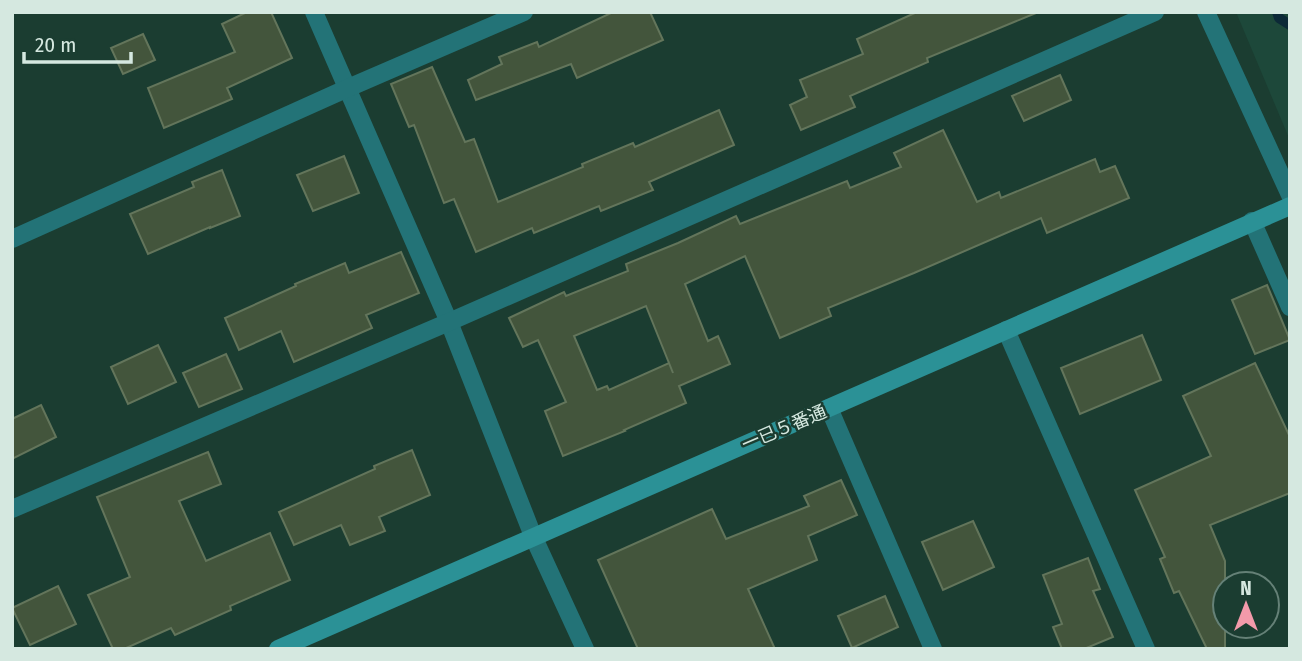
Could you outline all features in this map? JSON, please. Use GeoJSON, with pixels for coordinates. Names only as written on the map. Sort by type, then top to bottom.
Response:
{"type":"FeatureCollection","features":[{"type":"Feature","properties":{"kind":"street"},"geometry":{"type":"LineString","coordinates":[[314,12],[449,322],[533,536],[584,649]]}},
{"type":"Feature","properties":{"kind":"street"},"geometry":{"type":"LineString","coordinates":[[12,239],[524,12]]}},
{"type":"Feature","properties":{"kind":"street"},"geometry":{"type":"LineString","coordinates":[[12,509],[449,322],[1155,12]]}},
{"type":"Feature","properties":{"kind":"street"},"geometry":{"type":"LineString","coordinates":[[1206,12],[1290,195]]}},
{"type":"Feature","properties":{"kind":"street","name":"一已５番通"},"geometry":{"type":"LineString","coordinates":[[278,649],[1290,206]]}},
{"type":"Feature","properties":{"kind":"street"},"geometry":{"type":"LineString","coordinates":[[1252,221],[1290,307]]}},
{"type":"Feature","properties":{"kind":"street"},"geometry":{"type":"LineString","coordinates":[[1006,330],[1146,649]]}},
{"type":"Feature","properties":{"kind":"street"},"geometry":{"type":"LineString","coordinates":[[829,408],[933,649]]}},
{"type":"Feature","properties":{"kind":"shaded area"},"geometry":{"type":"Polygon","coordinates":[[[1236,12],[1290,12],[1290,138],[1289,138],[1236,12]]]}},
{"type":"Feature","properties":{"kind":"building"},"geometry":{"type":"Polygon","coordinates":[[[247,12],[271,12],[292,58],[227,88],[232,99],[164,128],[148,88],[235,52],[222,24],[247,12]]]}},
{"type":"Feature","properties":{"kind":"building"},"geometry":{"type":"Polygon","coordinates":[[[613,12],[650,12],[663,40],[577,78],[571,64],[476,100],[468,80],[502,64],[499,57],[537,42],[539,47],[613,12]]]}},
{"type":"Feature","properties":{"kind":"building"},"geometry":{"type":"Polygon","coordinates":[[[917,12],[1036,13],[927,58],[928,62],[850,96],[855,107],[801,130],[790,105],[807,97],[800,80],[863,54],[857,39],[917,12]]]}},
{"type":"Feature","properties":{"kind":"building"},"geometry":{"type":"Polygon","coordinates":[[[143,34],[155,60],[123,74],[111,48],[143,34]]]}},
{"type":"Feature","properties":{"kind":"building"},"geometry":{"type":"Polygon","coordinates":[[[432,67],[465,142],[474,139],[498,202],[583,167],[582,164],[633,143],[635,147],[719,110],[734,145],[649,182],[653,190],[601,211],[599,206],[534,233],[532,228],[476,252],[454,199],[444,203],[414,125],[409,127],[391,84],[432,67]]]}},
{"type":"Feature","properties":{"kind":"building"},"geometry":{"type":"Polygon","coordinates":[[[1060,75],[1071,100],[1024,121],[1012,96],[1060,75]]]}},
{"type":"Feature","properties":{"kind":"building"},"geometry":{"type":"Polygon","coordinates":[[[943,130],[977,202],[999,192],[1001,198],[1095,159],[1100,172],[1115,166],[1129,198],[1047,233],[1041,218],[828,308],[831,316],[780,338],[745,256],[685,284],[708,341],[718,336],[730,364],[679,386],[686,403],[563,456],[545,411],[566,402],[538,340],[523,347],[509,318],[564,292],[566,296],[628,271],[626,264],[736,216],[740,224],[847,181],[850,188],[901,167],[894,153],[943,130]],[[646,306],[574,336],[597,390],[607,386],[609,390],[669,363],[646,306]]]}},
{"type":"Feature","properties":{"kind":"building"},"geometry":{"type":"Polygon","coordinates":[[[344,156],[359,193],[313,211],[297,175],[344,156]]]}},
{"type":"Feature","properties":{"kind":"building"},"geometry":{"type":"Polygon","coordinates":[[[222,170],[240,216],[148,254],[130,214],[194,187],[192,182],[222,170]]]}},
{"type":"Feature","properties":{"kind":"building"},"geometry":{"type":"Polygon","coordinates":[[[401,252],[419,293],[366,315],[372,328],[294,362],[281,331],[239,350],[225,318],[345,263],[349,273],[401,252]]]}},
{"type":"Feature","properties":{"kind":"building"},"geometry":{"type":"Polygon","coordinates":[[[1267,285],[1290,340],[1255,354],[1232,300],[1267,285]]]}},
{"type":"Feature","properties":{"kind":"building"},"geometry":{"type":"Polygon","coordinates":[[[1142,335],[1161,380],[1080,414],[1061,368],[1142,335]]]}},
{"type":"Feature","properties":{"kind":"building"},"geometry":{"type":"Polygon","coordinates":[[[158,345],[176,382],[128,404],[111,367],[158,345]]]}},
{"type":"Feature","properties":{"kind":"building"},"geometry":{"type":"Polygon","coordinates":[[[226,354],[242,389],[199,407],[183,373],[226,354]]]}},
{"type":"Feature","properties":{"kind":"building"},"geometry":{"type":"Polygon","coordinates":[[[1255,363],[1290,437],[1290,493],[1210,525],[1225,561],[1225,570],[1211,570],[1211,640],[1225,640],[1225,649],[1207,649],[1179,591],[1174,593],[1160,559],[1165,557],[1135,490],[1211,456],[1183,396],[1255,363]]]}},
{"type":"Feature","properties":{"kind":"building"},"geometry":{"type":"Polygon","coordinates":[[[41,405],[56,437],[12,459],[12,419],[41,405]]]}},
{"type":"Feature","properties":{"kind":"building"},"geometry":{"type":"Polygon","coordinates":[[[412,450],[430,495],[379,517],[385,531],[350,545],[341,525],[294,545],[279,512],[412,450]]]}},
{"type":"Feature","properties":{"kind":"building"},"geometry":{"type":"Polygon","coordinates":[[[208,452],[221,484],[179,501],[206,561],[270,533],[290,580],[230,606],[231,610],[175,635],[171,628],[124,649],[113,649],[88,595],[130,577],[97,497],[208,452]]]}},
{"type":"Feature","properties":{"kind":"building"},"geometry":{"type":"Polygon","coordinates":[[[841,480],[857,515],[808,536],[817,560],[748,589],[775,649],[638,649],[598,560],[712,509],[726,539],[809,506],[804,496],[841,480]]]}},
{"type":"Feature","properties":{"kind":"building"},"geometry":{"type":"Polygon","coordinates":[[[973,521],[994,567],[943,590],[922,542],[973,521]]]}},
{"type":"Feature","properties":{"kind":"building"},"geometry":{"type":"Polygon","coordinates":[[[1088,558],[1100,589],[1093,591],[1113,637],[1084,649],[1062,649],[1053,627],[1062,624],[1043,575],[1088,558]]]}},
{"type":"Feature","properties":{"kind":"building"},"geometry":{"type":"Polygon","coordinates":[[[58,586],[76,624],[30,645],[12,608],[58,586]]]}},
{"type":"Feature","properties":{"kind":"building"},"geometry":{"type":"Polygon","coordinates":[[[885,596],[898,627],[852,648],[838,616],[885,596]]]}},
{"type":"Feature","properties":{"kind":"waterway"},"geometry":{"type":"LineString","coordinates":[[1277,12],[1279,18],[1290,25]]}}]}
